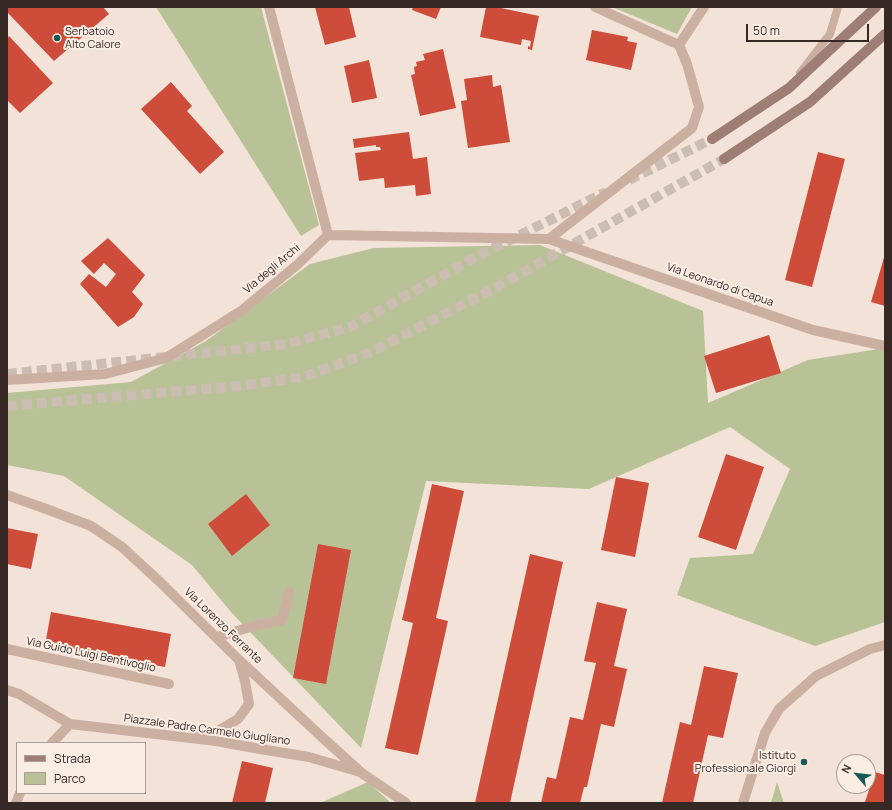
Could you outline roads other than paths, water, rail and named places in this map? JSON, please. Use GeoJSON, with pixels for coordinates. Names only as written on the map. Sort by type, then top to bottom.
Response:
{"type":"FeatureCollection","features":[{"type":"Feature","properties":{"kind":"main road"},"geometry":{"type":"LineString","coordinates":[[712,139],[789,88],[876,7]]}},
{"type":"Feature","properties":{"kind":"main road"},"geometry":{"type":"LineString","coordinates":[[724,159],[810,102],[885,34]]}},
{"type":"Feature","properties":{"kind":"street"},"geometry":{"type":"LineString","coordinates":[[269,7],[328,235]]}},
{"type":"Feature","properties":{"kind":"street"},"geometry":{"type":"LineString","coordinates":[[549,239],[692,128],[699,107],[687,64],[679,46],[595,7]]}},
{"type":"Feature","properties":{"kind":"street"},"geometry":{"type":"LineString","coordinates":[[679,46],[704,7]]}},
{"type":"Feature","properties":{"kind":"street","name":"Via Leonardo di Capua"},"geometry":{"type":"LineString","coordinates":[[328,235],[549,239],[813,330],[885,346]]}},
{"type":"Feature","properties":{"kind":"street","name":"Via degli Archi"},"geometry":{"type":"LineString","coordinates":[[7,380],[105,374],[166,358],[241,311],[298,265],[328,235]]}},
{"type":"Feature","properties":{"kind":"street","name":"Via Lorenzo Ferrante"},"geometry":{"type":"LineString","coordinates":[[7,495],[91,526],[127,552],[324,739],[364,774],[406,803]]}},
{"type":"Feature","properties":{"kind":"street"},"geometry":{"type":"LineString","coordinates":[[217,637],[257,625],[282,620],[289,592]]}},
{"type":"Feature","properties":{"kind":"street"},"geometry":{"type":"LineString","coordinates":[[743,803],[765,733],[779,709],[816,676],[870,649],[885,645]]}},
{"type":"Feature","properties":{"kind":"street","name":"Via Guido Luigi Bentivoglio"},"geometry":{"type":"LineString","coordinates":[[7,649],[169,684]]}},
{"type":"Feature","properties":{"kind":"street"},"geometry":{"type":"LineString","coordinates":[[188,738],[216,732],[238,719],[249,704],[245,681],[238,659]]}},
{"type":"Feature","properties":{"kind":"street"},"geometry":{"type":"LineString","coordinates":[[7,690],[19,694],[70,724],[53,742]]}},
{"type":"Feature","properties":{"kind":"street","name":"Piazzale Padre Carmelo Giugliano"},"geometry":{"type":"LineString","coordinates":[[70,724],[188,738],[309,756],[364,774]]}},
{"type":"Feature","properties":{"kind":"lane"},"geometry":{"type":"LineString","coordinates":[[789,88],[830,34],[838,7]]}},
{"type":"Feature","properties":{"kind":"tunnel"},"geometry":{"type":"LineString","coordinates":[[629,180],[712,139]]}},
{"type":"Feature","properties":{"kind":"tunnel"},"geometry":{"type":"LineString","coordinates":[[7,406],[239,386],[303,377],[369,353],[495,288],[724,159]]}},
{"type":"Feature","properties":{"kind":"tunnel"},"geometry":{"type":"LineString","coordinates":[[7,374],[286,344],[350,327],[474,258],[606,192]]}},
{"type":"Feature","properties":{"kind":"place","name":"Serbatoio Alto Calore"},"geometry":{"type":"Point","coordinates":[57,38]}},
{"type":"Feature","properties":{"kind":"place","name":"Istituto Professionale Giorgi"},"geometry":{"type":"Point","coordinates":[804,762]}}]}
